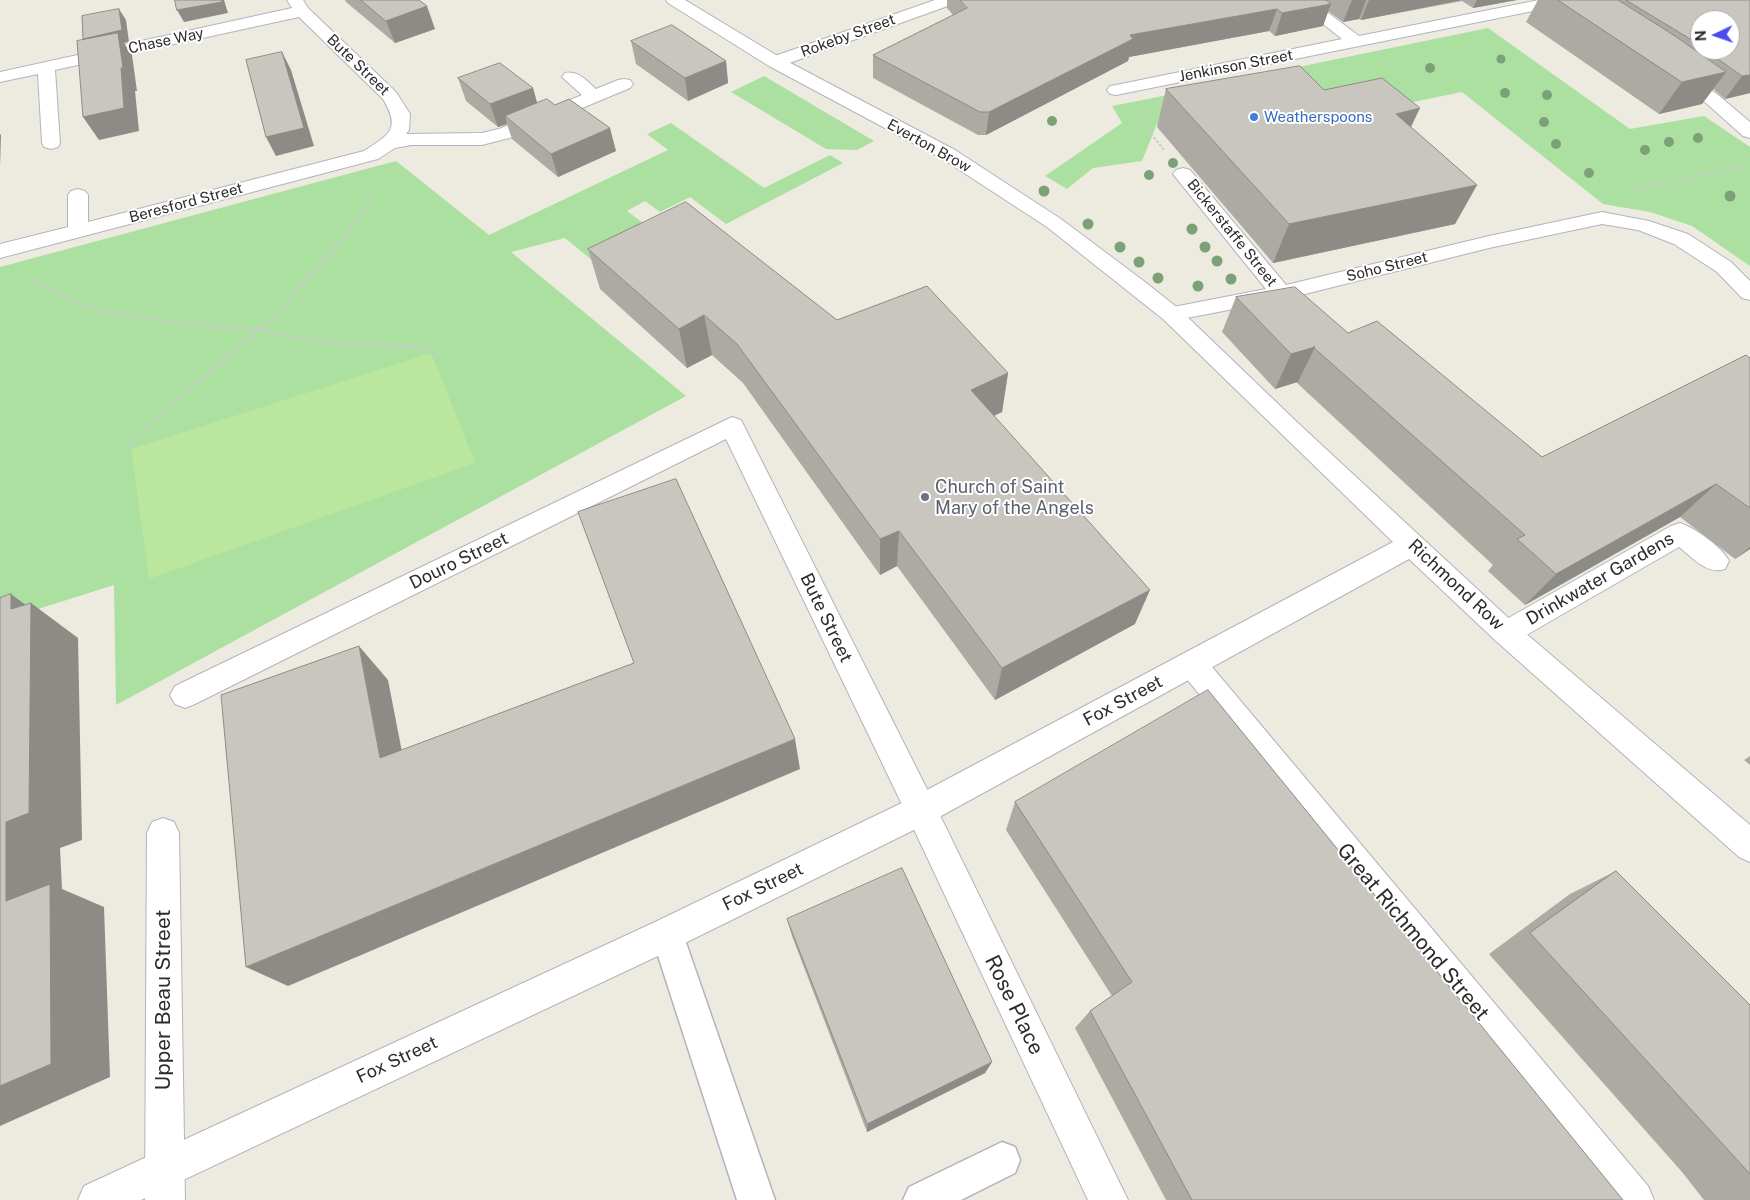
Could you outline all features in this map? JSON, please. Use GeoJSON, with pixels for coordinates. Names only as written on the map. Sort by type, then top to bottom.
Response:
{"type":"FeatureCollection","features":[{"type":"Feature","properties":{"kind":"street","name":"Everton Brow"},"geometry":{"type":"LineString","coordinates":[[674,0],[775,62],[948,154],[1054,223],[1171,314]]}},
{"type":"Feature","properties":{"kind":"street","name":"Rokeby Street"},"geometry":{"type":"LineString","coordinates":[[775,62],[950,0]]}},
{"type":"Feature","properties":{"kind":"street"},"geometry":{"type":"LineString","coordinates":[[1302,0],[1356,42]]}},
{"type":"Feature","properties":{"kind":"street"},"geometry":{"type":"LineString","coordinates":[[1564,0],[1579,10]]}},
{"type":"Feature","properties":{"kind":"street","name":"Jenkinson Street"},"geometry":{"type":"LineString","coordinates":[[1116,90],[1564,0]]}},
{"type":"Feature","properties":{"kind":"street","name":"Chase Way"},"geometry":{"type":"LineString","coordinates":[[0,77],[46,68],[299,6]]}},
{"type":"Feature","properties":{"kind":"street","name":"Bute Street"},"geometry":{"type":"LineString","coordinates":[[299,6],[390,96],[401,114],[400,130],[389,144]]}},
{"type":"Feature","properties":{"kind":"street"},"geometry":{"type":"LineString","coordinates":[[1665,65],[1712,99],[1750,132]]}},
{"type":"Feature","properties":{"kind":"street"},"geometry":{"type":"LineString","coordinates":[[46,68],[51,143]]}},
{"type":"Feature","properties":{"kind":"street"},"geometry":{"type":"LineString","coordinates":[[571,77],[594,96]]}},
{"type":"Feature","properties":{"kind":"street"},"geometry":{"type":"LineString","coordinates":[[389,144],[410,139],[482,139],[506,133],[624,84]]}},
{"type":"Feature","properties":{"kind":"street","name":"Beresford Street"},"geometry":{"type":"LineString","coordinates":[[0,251],[371,155],[389,144]]}},
{"type":"Feature","properties":{"kind":"street","name":"Bickerstaffe Street"},"geometry":{"type":"LineString","coordinates":[[1183,174],[1281,293]]}},
{"type":"Feature","properties":{"kind":"street"},"geometry":{"type":"LineString","coordinates":[[78,195],[78,231]]}},
{"type":"Feature","properties":{"kind":"street"},"geometry":{"type":"LineString","coordinates":[[1602,218],[1642,225],[1681,239],[1724,267],[1750,293]]}},
{"type":"Feature","properties":{"kind":"street","name":"Soho Street"},"geometry":{"type":"LineString","coordinates":[[1171,314],[1281,293],[1489,242],[1602,218]]}},
{"type":"Feature","properties":{"kind":"street","name":"Richmond Row"},"geometry":{"type":"LineString","coordinates":[[1171,314],[1291,432],[1413,544],[1506,633],[1750,846]]}},
{"type":"Feature","properties":{"kind":"street","name":"Bute Street"},"geometry":{"type":"LineString","coordinates":[[732,426],[921,810]]}},
{"type":"Feature","properties":{"kind":"street","name":"Douro Street"},"geometry":{"type":"LineString","coordinates":[[185,695],[732,426]]}},
{"type":"Feature","properties":{"kind":"street","name":"Drinkwater Gardens"},"geometry":{"type":"LineString","coordinates":[[1506,633],[1680,533],[1716,561]]}},
{"type":"Feature","properties":{"kind":"street","name":"Fox Street"},"geometry":{"type":"LineString","coordinates":[[98,1200],[165,1184],[921,810],[1413,544]]}},
{"type":"Feature","properties":{"kind":"street","name":"Great Richmond Street"},"geometry":{"type":"LineString","coordinates":[[1192,664],[1634,1200]]}},
{"type":"Feature","properties":{"kind":"street","name":"Rose Place"},"geometry":{"type":"LineString","coordinates":[[921,810],[1108,1200]]}},
{"type":"Feature","properties":{"kind":"street","name":"Upper Beau Street"},"geometry":{"type":"LineString","coordinates":[[163,833],[165,1184]]}},
{"type":"Feature","properties":{"kind":"lane"},"geometry":{"type":"LineString","coordinates":[[667,934],[756,1200]]}},
{"type":"Feature","properties":{"kind":"lane"},"geometry":{"type":"LineString","coordinates":[[922,1200],[1002,1160]]}},
{"type":"Feature","properties":{"kind":"path"},"geometry":{"type":"LineString","coordinates":[[1116,90],[1183,174]]}},
{"type":"Feature","properties":{"kind":"path"},"geometry":{"type":"LineString","coordinates":[[131,449],[133,438],[260,330],[298,292],[353,226],[381,180],[387,163],[389,144]]}},
{"type":"Feature","properties":{"kind":"path"},"geometry":{"type":"LineString","coordinates":[[1602,218],[1606,196],[1750,164]]}},
{"type":"Feature","properties":{"kind":"path"},"geometry":{"type":"LineString","coordinates":[[0,251],[34,283],[62,298],[104,311],[260,330],[315,340],[432,347],[432,356]]}},
{"type":"Feature","properties":{"kind":"green space"},"geometry":{"type":"Polygon","coordinates":[[[1488,28],[1630,129],[1704,116],[1750,147],[1750,266],[1692,226],[1650,212],[1603,204],[1462,92],[1330,119],[1274,72],[1488,28]]]}},
{"type":"Feature","properties":{"kind":"green space"},"geometry":{"type":"Polygon","coordinates":[[[764,76],[874,141],[857,150],[826,149],[731,92],[764,76]]]}},
{"type":"Feature","properties":{"kind":"green space"},"geometry":{"type":"Polygon","coordinates":[[[1173,94],[1156,126],[1142,161],[1093,168],[1067,189],[1045,176],[1122,123],[1112,106],[1173,94]]]}},
{"type":"Feature","properties":{"kind":"green space"},"geometry":{"type":"Polygon","coordinates":[[[671,123],[764,188],[830,155],[843,163],[726,224],[690,197],[660,212],[645,201],[627,211],[659,235],[599,266],[565,238],[511,252],[686,396],[116,705],[114,585],[0,621],[0,267],[396,161],[489,235],[668,150],[647,134],[671,123]]]}},
{"type":"Feature","properties":{"kind":"green space"},"geometry":{"type":"Polygon","coordinates":[[[431,353],[475,463],[149,579],[131,449],[431,353]]]}},
{"type":"Feature","properties":{"kind":"building"},"geometry":{"type":"Polygon","coordinates":[[[175,0],[221,0],[222,2],[177,10],[175,0]]]}},
{"type":"Feature","properties":{"kind":"building"},"geometry":{"type":"Polygon","coordinates":[[[361,0],[419,0],[427,6],[386,21],[361,0]]]}},
{"type":"Feature","properties":{"kind":"building"},"geometry":{"type":"Polygon","coordinates":[[[960,0],[1326,0],[1331,4],[1282,13],[1277,9],[1130,35],[1133,39],[989,112],[980,112],[873,55],[967,8],[960,0]]]}},
{"type":"Feature","properties":{"kind":"building"},"geometry":{"type":"Polygon","coordinates":[[[1558,0],[1618,0],[1690,47],[1690,60],[1709,60],[1726,72],[1682,82],[1558,0]]]}},
{"type":"Feature","properties":{"kind":"building"},"geometry":{"type":"Polygon","coordinates":[[[1626,0],[1750,0],[1750,75],[1742,76],[1719,60],[1740,60],[1740,10],[1690,10],[1690,39],[1626,0]]]}},
{"type":"Feature","properties":{"kind":"building"},"geometry":{"type":"Polygon","coordinates":[[[119,9],[122,30],[83,39],[82,16],[119,9]]]}},
{"type":"Feature","properties":{"kind":"building"},"geometry":{"type":"Polygon","coordinates":[[[672,25],[726,61],[685,78],[631,41],[672,25]]]}},
{"type":"Feature","properties":{"kind":"building"},"geometry":{"type":"Polygon","coordinates":[[[118,33],[123,68],[121,68],[124,108],[83,117],[77,41],[118,33]]]}},
{"type":"Feature","properties":{"kind":"building"},"geometry":{"type":"Polygon","coordinates":[[[282,52],[304,128],[266,137],[246,60],[282,52]]]}},
{"type":"Feature","properties":{"kind":"building"},"geometry":{"type":"Polygon","coordinates":[[[500,63],[533,88],[490,104],[458,78],[500,63]]]}},
{"type":"Feature","properties":{"kind":"building"},"geometry":{"type":"Polygon","coordinates":[[[1300,66],[1324,90],[1382,78],[1420,108],[1396,114],[1477,185],[1289,224],[1166,89],[1300,66]]]}},
{"type":"Feature","properties":{"kind":"building"},"geometry":{"type":"Polygon","coordinates":[[[547,99],[555,105],[569,99],[610,128],[551,154],[505,116],[547,99]]]}},
{"type":"Feature","properties":{"kind":"building"},"geometry":{"type":"Polygon","coordinates":[[[686,202],[837,320],[927,286],[1008,373],[971,390],[1150,590],[1002,668],[899,531],[880,539],[737,344],[704,315],[679,329],[588,249],[686,202]]]}},
{"type":"Feature","properties":{"kind":"building"},"geometry":{"type":"Polygon","coordinates":[[[1295,287],[1348,333],[1377,321],[1542,457],[1746,355],[1750,358],[1750,508],[1716,484],[1556,574],[1517,539],[1525,535],[1313,347],[1291,354],[1236,297],[1295,287]]]}},
{"type":"Feature","properties":{"kind":"building"},"geometry":{"type":"Polygon","coordinates":[[[676,479],[795,739],[246,967],[221,695],[359,646],[380,758],[634,663],[578,512],[676,479]]]}},
{"type":"Feature","properties":{"kind":"building"},"geometry":{"type":"Polygon","coordinates":[[[11,594],[11,609],[31,603],[29,813],[6,822],[6,901],[50,884],[51,1064],[0,1086],[0,598],[11,594]]]}},
{"type":"Feature","properties":{"kind":"building"},"geometry":{"type":"Polygon","coordinates":[[[1208,690],[1623,1200],[1192,1200],[1090,1011],[1132,982],[1015,802],[1208,690]]]}},
{"type":"Feature","properties":{"kind":"building"},"geometry":{"type":"Polygon","coordinates":[[[902,868],[992,1062],[867,1124],[787,919],[902,868]]]}},
{"type":"Feature","properties":{"kind":"building"},"geometry":{"type":"Polygon","coordinates":[[[1616,871],[1750,1005],[1750,1174],[1530,933],[1616,871]]]}},
{"type":"Feature","properties":{"kind":"place","name":"Weatherspoons"},"geometry":{"type":"Point","coordinates":[1254,117]}},
{"type":"Feature","properties":{"kind":"place","name":"Church of Saint Mary of the Angels"},"geometry":{"type":"Point","coordinates":[925,497]}}]}
